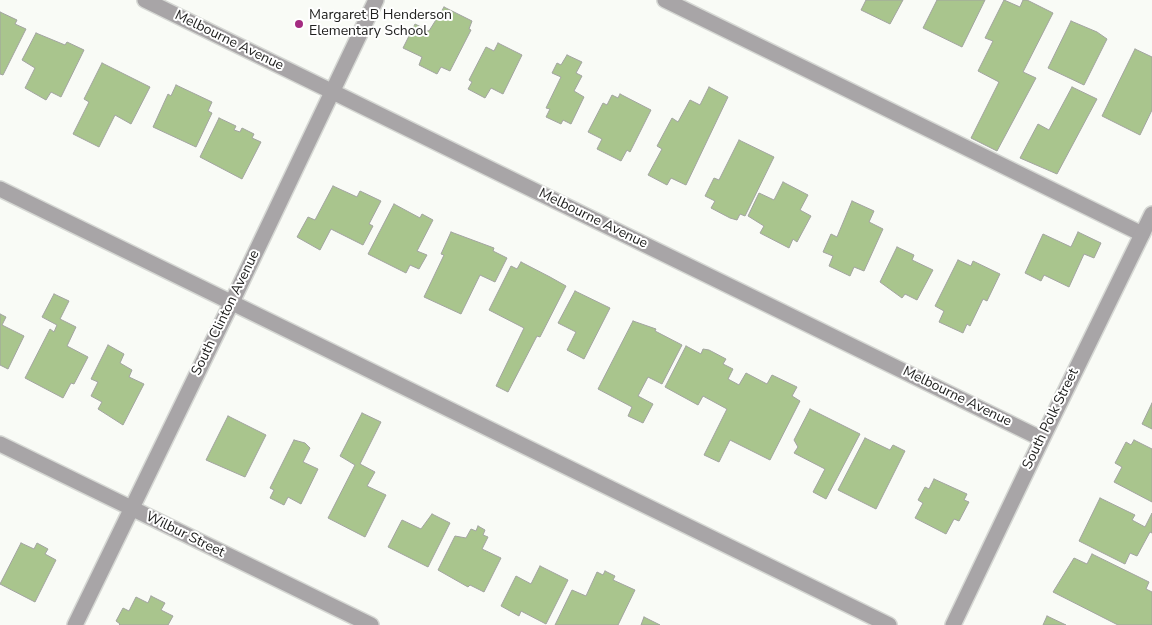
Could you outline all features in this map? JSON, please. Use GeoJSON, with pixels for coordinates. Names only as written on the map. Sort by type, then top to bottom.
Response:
{"type":"FeatureCollection","features":[{"type":"Feature","properties":{"kind":"street","name":"Melbourne Avenue"},"geometry":{"type":"LineString","coordinates":[[144,0],[1042,439]]}},
{"type":"Feature","properties":{"kind":"street","name":"South Clinton Avenue"},"geometry":{"type":"LineString","coordinates":[[75,625],[376,0]]}},
{"type":"Feature","properties":{"kind":"street"},"geometry":{"type":"LineString","coordinates":[[665,0],[1142,234]]}},
{"type":"Feature","properties":{"kind":"street"},"geometry":{"type":"LineString","coordinates":[[0,189],[889,625]]}},
{"type":"Feature","properties":{"kind":"street","name":"South Polk Street"},"geometry":{"type":"LineString","coordinates":[[953,625],[1152,214]]}},
{"type":"Feature","properties":{"kind":"street","name":"Wilbur Street"},"geometry":{"type":"LineString","coordinates":[[0,444],[371,625]]}},
{"type":"Feature","properties":{"kind":"building"},"geometry":{"type":"Polygon","coordinates":[[[866,0],[903,0],[890,24],[861,10],[866,0]]]}},
{"type":"Feature","properties":{"kind":"building"},"geometry":{"type":"Polygon","coordinates":[[[937,0],[985,0],[962,47],[923,28],[937,0]]]}},
{"type":"Feature","properties":{"kind":"building"},"geometry":{"type":"Polygon","coordinates":[[[1004,0],[1020,7],[1023,0],[1027,0],[1053,13],[1023,72],[1036,78],[997,151],[971,138],[999,82],[978,71],[993,41],[985,38],[1004,0]]]}},
{"type":"Feature","properties":{"kind":"building"},"geometry":{"type":"Polygon","coordinates":[[[444,7],[472,21],[469,29],[471,30],[450,71],[441,67],[437,74],[419,65],[422,57],[403,48],[415,24],[429,31],[444,7]]]}},
{"type":"Feature","properties":{"kind":"building"},"geometry":{"type":"Polygon","coordinates":[[[0,12],[17,20],[15,24],[26,29],[3,75],[0,74],[0,12]]]}},
{"type":"Feature","properties":{"kind":"building"},"geometry":{"type":"Polygon","coordinates":[[[1071,21],[1097,32],[1107,39],[1084,85],[1048,68],[1071,21]]]}},
{"type":"Feature","properties":{"kind":"building"},"geometry":{"type":"Polygon","coordinates":[[[36,33],[65,45],[67,42],[84,50],[61,97],[51,92],[46,100],[25,88],[35,68],[22,60],[36,33]]]}},
{"type":"Feature","properties":{"kind":"building"},"geometry":{"type":"Polygon","coordinates":[[[498,43],[522,55],[503,94],[491,88],[485,98],[468,89],[472,82],[469,80],[486,47],[494,51],[498,43]]]}},
{"type":"Feature","properties":{"kind":"building"},"geometry":{"type":"Polygon","coordinates":[[[1135,49],[1152,57],[1152,110],[1140,135],[1102,116],[1135,49]]]}},
{"type":"Feature","properties":{"kind":"building"},"geometry":{"type":"Polygon","coordinates":[[[567,55],[582,62],[576,73],[582,76],[574,91],[584,97],[571,124],[563,120],[561,124],[546,117],[550,109],[546,108],[561,77],[552,73],[557,63],[561,65],[567,55]]]}},
{"type":"Feature","properties":{"kind":"building"},"geometry":{"type":"Polygon","coordinates":[[[102,63],[150,87],[131,124],[115,115],[99,147],[73,134],[89,102],[84,99],[102,63]]]}},
{"type":"Feature","properties":{"kind":"building"},"geometry":{"type":"Polygon","coordinates":[[[176,85],[212,102],[208,111],[212,113],[196,147],[153,127],[168,94],[171,96],[176,85]]]}},
{"type":"Feature","properties":{"kind":"building"},"geometry":{"type":"Polygon","coordinates":[[[709,87],[728,97],[686,185],[671,178],[667,185],[648,175],[662,149],[657,146],[672,118],[678,122],[690,100],[700,105],[709,87]]]}},
{"type":"Feature","properties":{"kind":"building"},"geometry":{"type":"Polygon","coordinates":[[[1072,87],[1097,99],[1057,174],[1020,158],[1038,124],[1049,130],[1072,87]]]}},
{"type":"Feature","properties":{"kind":"building"},"geometry":{"type":"Polygon","coordinates":[[[620,94],[651,110],[630,152],[627,150],[621,161],[597,149],[602,139],[588,132],[603,103],[607,105],[612,95],[618,98],[620,94]]]}},
{"type":"Feature","properties":{"kind":"building"},"geometry":{"type":"Polygon","coordinates":[[[219,118],[236,126],[234,130],[240,132],[242,128],[254,134],[252,138],[261,142],[242,179],[200,157],[219,118]]]}},
{"type":"Feature","properties":{"kind":"building"},"geometry":{"type":"Polygon","coordinates":[[[739,140],[774,157],[745,216],[740,214],[737,220],[711,208],[715,201],[705,196],[714,178],[719,180],[739,140]]]}},
{"type":"Feature","properties":{"kind":"building"},"geometry":{"type":"Polygon","coordinates":[[[783,182],[808,195],[800,210],[811,216],[797,242],[793,239],[789,248],[760,233],[764,226],[748,216],[759,193],[774,200],[783,182]]]}},
{"type":"Feature","properties":{"kind":"building"},"geometry":{"type":"Polygon","coordinates":[[[333,186],[357,197],[360,191],[381,201],[369,224],[373,226],[363,245],[331,229],[320,250],[297,237],[308,217],[315,220],[333,186]]]}},
{"type":"Feature","properties":{"kind":"building"},"geometry":{"type":"Polygon","coordinates":[[[852,201],[874,211],[869,222],[883,229],[864,271],[854,267],[850,276],[829,266],[833,256],[823,252],[831,234],[837,237],[852,201]]]}},
{"type":"Feature","properties":{"kind":"building"},"geometry":{"type":"Polygon","coordinates":[[[394,204],[420,218],[422,214],[433,220],[417,251],[427,255],[419,269],[410,265],[406,273],[368,254],[394,204]]]}},
{"type":"Feature","properties":{"kind":"building"},"geometry":{"type":"Polygon","coordinates":[[[451,232],[494,248],[493,251],[507,258],[495,282],[480,275],[461,314],[424,297],[444,255],[441,254],[451,232]]]}},
{"type":"Feature","properties":{"kind":"building"},"geometry":{"type":"Polygon","coordinates":[[[1078,232],[1101,243],[1094,258],[1084,254],[1069,287],[1044,275],[1041,281],[1025,273],[1043,234],[1071,247],[1078,232]]]}},
{"type":"Feature","properties":{"kind":"building"},"geometry":{"type":"Polygon","coordinates":[[[897,247],[914,255],[912,260],[933,270],[917,300],[905,294],[902,298],[880,282],[897,247]]]}},
{"type":"Feature","properties":{"kind":"building"},"geometry":{"type":"Polygon","coordinates":[[[958,260],[971,266],[973,261],[1000,274],[987,301],[983,299],[970,326],[967,324],[963,333],[939,322],[944,311],[935,306],[958,260]]]}},
{"type":"Feature","properties":{"kind":"building"},"geometry":{"type":"Polygon","coordinates":[[[521,262],[566,286],[540,337],[537,336],[508,392],[496,386],[524,328],[489,310],[511,266],[517,269],[521,262]]]}},
{"type":"Feature","properties":{"kind":"building"},"geometry":{"type":"Polygon","coordinates":[[[575,291],[610,308],[584,359],[567,350],[576,332],[558,323],[575,291]]]}},
{"type":"Feature","properties":{"kind":"building"},"geometry":{"type":"Polygon","coordinates":[[[54,294],[69,301],[60,319],[76,327],[67,346],[88,357],[74,384],[71,383],[63,398],[25,378],[50,329],[54,332],[57,325],[42,317],[54,294]]]}},
{"type":"Feature","properties":{"kind":"building"},"geometry":{"type":"Polygon","coordinates":[[[0,314],[6,317],[2,325],[24,336],[8,369],[0,365],[0,314]]]}},
{"type":"Feature","properties":{"kind":"building"},"geometry":{"type":"Polygon","coordinates":[[[633,321],[656,329],[655,331],[682,345],[662,384],[648,377],[638,396],[653,404],[643,423],[628,416],[632,407],[598,389],[633,321]]]}},
{"type":"Feature","properties":{"kind":"building"},"geometry":{"type":"Polygon","coordinates":[[[108,345],[124,354],[120,363],[132,370],[129,377],[144,384],[123,425],[98,409],[102,402],[91,396],[98,382],[91,379],[108,345]]]}},
{"type":"Feature","properties":{"kind":"building"},"geometry":{"type":"Polygon","coordinates":[[[686,346],[701,354],[703,349],[709,350],[726,359],[723,364],[733,369],[728,379],[739,385],[746,373],[767,384],[772,375],[797,387],[792,396],[800,401],[770,460],[730,440],[719,462],[704,455],[727,409],[703,396],[698,405],[665,387],[686,346]]]}},
{"type":"Feature","properties":{"kind":"building"},"geometry":{"type":"Polygon","coordinates":[[[1152,403],[1152,429],[1142,424],[1152,403]]]}},
{"type":"Feature","properties":{"kind":"building"},"geometry":{"type":"Polygon","coordinates":[[[810,409],[860,434],[826,499],[813,492],[825,469],[794,453],[798,447],[794,440],[810,409]]]}},
{"type":"Feature","properties":{"kind":"building"},"geometry":{"type":"Polygon","coordinates":[[[362,413],[381,422],[360,464],[375,472],[367,486],[386,495],[365,537],[328,518],[355,465],[340,456],[362,413]]]}},
{"type":"Feature","properties":{"kind":"building"},"geometry":{"type":"Polygon","coordinates":[[[228,416],[266,435],[245,477],[206,460],[228,416]]]}},
{"type":"Feature","properties":{"kind":"building"},"geometry":{"type":"Polygon","coordinates":[[[865,438],[890,450],[893,445],[905,451],[876,509],[838,490],[865,438]]]}},
{"type":"Feature","properties":{"kind":"building"},"geometry":{"type":"Polygon","coordinates":[[[294,440],[305,443],[310,448],[303,462],[318,469],[301,504],[288,497],[284,505],[270,498],[274,490],[270,488],[294,440]]]}},
{"type":"Feature","properties":{"kind":"building"},"geometry":{"type":"Polygon","coordinates":[[[1134,440],[1152,449],[1152,502],[1114,482],[1122,467],[1115,463],[1126,442],[1131,445],[1134,440]]]}},
{"type":"Feature","properties":{"kind":"building"},"geometry":{"type":"Polygon","coordinates":[[[934,479],[967,494],[964,500],[969,502],[959,521],[954,519],[946,534],[915,518],[923,503],[918,500],[925,487],[929,489],[934,479]]]}},
{"type":"Feature","properties":{"kind":"building"},"geometry":{"type":"Polygon","coordinates":[[[1100,498],[1135,515],[1132,520],[1145,527],[1152,513],[1152,533],[1150,532],[1137,556],[1130,553],[1125,564],[1079,541],[1100,498]]]}},
{"type":"Feature","properties":{"kind":"building"},"geometry":{"type":"Polygon","coordinates":[[[432,514],[450,523],[428,567],[388,547],[402,520],[421,529],[432,514]]]}},
{"type":"Feature","properties":{"kind":"building"},"geometry":{"type":"Polygon","coordinates":[[[478,526],[485,530],[483,535],[488,537],[482,549],[501,558],[484,592],[470,585],[468,587],[438,570],[455,536],[466,538],[471,529],[476,531],[478,526]]]}},
{"type":"Feature","properties":{"kind":"building"},"geometry":{"type":"Polygon","coordinates":[[[21,543],[34,549],[37,543],[48,549],[45,554],[56,560],[35,602],[0,584],[21,543]]]}},
{"type":"Feature","properties":{"kind":"building"},"geometry":{"type":"Polygon","coordinates":[[[1092,554],[1149,582],[1146,589],[1152,592],[1152,625],[1118,625],[1053,592],[1074,558],[1087,564],[1092,554]]]}},
{"type":"Feature","properties":{"kind":"building"},"geometry":{"type":"Polygon","coordinates":[[[540,566],[568,580],[546,624],[521,611],[519,616],[501,606],[516,576],[531,584],[540,566]]]}},
{"type":"Feature","properties":{"kind":"building"},"geometry":{"type":"Polygon","coordinates":[[[605,571],[615,576],[613,580],[635,590],[618,625],[555,625],[572,590],[586,596],[597,572],[603,575],[605,571]]]}},
{"type":"Feature","properties":{"kind":"building"},"geometry":{"type":"Polygon","coordinates":[[[151,596],[165,603],[161,610],[173,616],[168,625],[119,625],[116,621],[123,608],[129,611],[136,597],[148,603],[151,596]]]}},
{"type":"Feature","properties":{"kind":"building"},"geometry":{"type":"Polygon","coordinates":[[[1047,616],[1066,625],[1043,625],[1047,616]]]}},
{"type":"Feature","properties":{"kind":"building"},"geometry":{"type":"Polygon","coordinates":[[[644,617],[660,625],[641,625],[644,617]]]}},
{"type":"Feature","properties":{"kind":"place","name":"Margaret B Henderson Elementary School"},"geometry":{"type":"Point","coordinates":[299,24]}}]}
